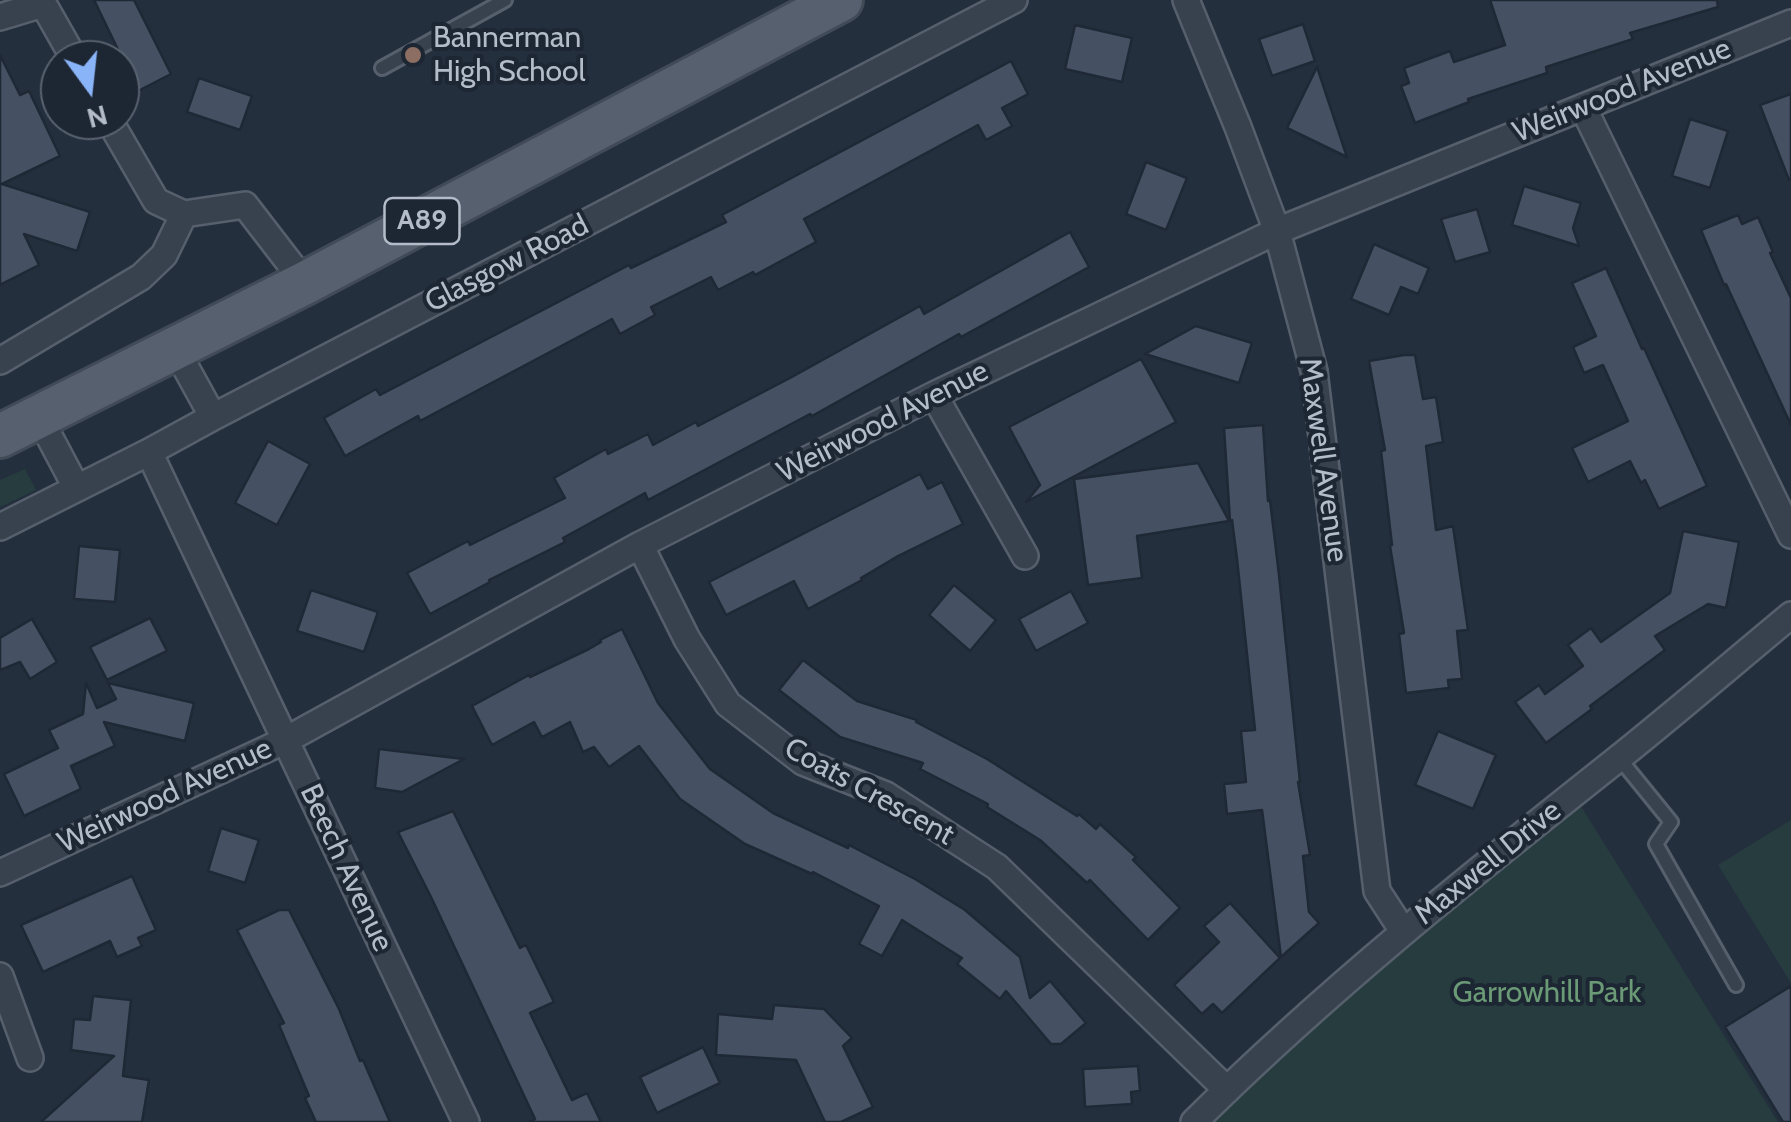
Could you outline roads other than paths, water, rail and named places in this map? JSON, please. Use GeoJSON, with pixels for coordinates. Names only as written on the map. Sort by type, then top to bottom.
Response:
{"type":"FeatureCollection","features":[{"type":"Feature","properties":{"kind":"main road","name":"A89"},"geometry":{"type":"LineString","coordinates":[[0,436],[304,283],[840,0]]}},
{"type":"Feature","properties":{"kind":"street","name":"Glasgow Road"},"geometry":{"type":"LineString","coordinates":[[0,527],[1014,0]]}},
{"type":"Feature","properties":{"kind":"street","name":"Maxwell Avenue"},"geometry":{"type":"LineString","coordinates":[[1186,0],[1277,231],[1314,371],[1377,890],[1403,931]]}},
{"type":"Feature","properties":{"kind":"street"},"geometry":{"type":"LineString","coordinates":[[0,17],[42,2],[64,40]]}},
{"type":"Feature","properties":{"kind":"street","name":"Weirwood Avenue"},"geometry":{"type":"LineString","coordinates":[[0,873],[286,740],[640,545],[934,395],[1277,231],[1791,23]]}},
{"type":"Feature","properties":{"kind":"street"},"geometry":{"type":"LineString","coordinates":[[1583,107],[1791,536]]}},
{"type":"Feature","properties":{"kind":"street"},"geometry":{"type":"LineString","coordinates":[[121,140],[156,200],[184,214],[246,205],[304,283]]}},
{"type":"Feature","properties":{"kind":"street"},"geometry":{"type":"LineString","coordinates":[[0,360],[141,278],[164,255],[184,214]]}},
{"type":"Feature","properties":{"kind":"street"},"geometry":{"type":"LineString","coordinates":[[176,348],[213,416]]}},
{"type":"Feature","properties":{"kind":"street"},"geometry":{"type":"LineString","coordinates":[[934,395],[1025,556]]}},
{"type":"Feature","properties":{"kind":"street"},"geometry":{"type":"LineString","coordinates":[[39,416],[76,487]]}},
{"type":"Feature","properties":{"kind":"street","name":"Beech Avenue"},"geometry":{"type":"LineString","coordinates":[[149,452],[466,1122]]}},
{"type":"Feature","properties":{"kind":"street","name":"Coats Crescent"},"geometry":{"type":"LineString","coordinates":[[640,545],[687,639],[728,704],[802,762],[886,795],[997,866],[1227,1090]]}},
{"type":"Feature","properties":{"kind":"street","name":"Maxwell Drive"},"geometry":{"type":"LineString","coordinates":[[1194,1122],[1322,1000],[1403,931],[1791,615]]}},
{"type":"Feature","properties":{"kind":"street"},"geometry":{"type":"LineString","coordinates":[[0,976],[30,1058]]}},
{"type":"Feature","properties":{"kind":"lane"},"geometry":{"type":"LineString","coordinates":[[382,68],[505,0]]}},
{"type":"Feature","properties":{"kind":"lane"},"geometry":{"type":"LineString","coordinates":[[1619,758],[1671,822],[1656,844],[1736,985]]}},
{"type":"Feature","properties":{"kind":"place","name":"Bannerman High School"},"geometry":{"type":"Point","coordinates":[413,55]}},
{"type":"Feature","properties":{"kind":"park label","name":"Garrowhill Park"},"geometry":{"type":"Point","coordinates":[1547,993]}}]}
